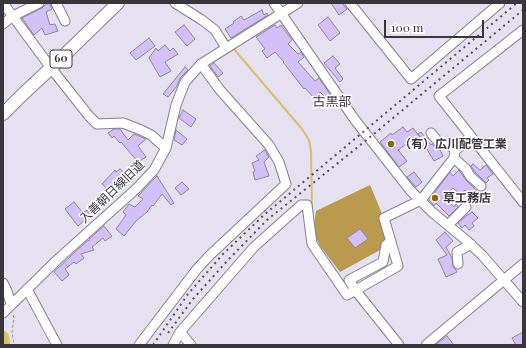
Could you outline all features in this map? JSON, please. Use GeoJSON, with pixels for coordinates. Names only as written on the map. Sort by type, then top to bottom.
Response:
{"type":"FeatureCollection","features":[{"type":"Feature","properties":{"kind":"main road","name":"60"},"geometry":{"type":"LineString","coordinates":[[3,114],[118,3]]}},
{"type":"Feature","properties":{"kind":"street"},"geometry":{"type":"LineString","coordinates":[[3,3],[51,68],[97,124],[123,123],[151,135],[166,148]]}},
{"type":"Feature","properties":{"kind":"street"},"geometry":{"type":"LineString","coordinates":[[3,24],[13,16],[39,3]]}},
{"type":"Feature","properties":{"kind":"street"},"geometry":{"type":"LineString","coordinates":[[56,3],[65,21]]}},
{"type":"Feature","properties":{"kind":"street"},"geometry":{"type":"LineString","coordinates":[[175,3],[215,30],[226,48]]}},
{"type":"Feature","properties":{"kind":"street"},"geometry":{"type":"LineString","coordinates":[[274,3],[355,120],[410,190],[432,212],[471,244],[522,298]]}},
{"type":"Feature","properties":{"kind":"street","name":"入善朝日線旧道"},"geometry":{"type":"LineString","coordinates":[[7,308],[154,170],[166,148],[176,105],[185,82],[201,64],[298,3]]}},
{"type":"Feature","properties":{"kind":"street"},"geometry":{"type":"LineString","coordinates":[[350,3],[411,79],[500,3]]}},
{"type":"Feature","properties":{"kind":"street"},"geometry":{"type":"LineString","coordinates":[[523,30],[439,96],[523,202]]}},
{"type":"Feature","properties":{"kind":"street"},"geometry":{"type":"LineString","coordinates":[[139,345],[197,269],[286,184],[279,162],[269,144],[220,90],[201,64]]}},
{"type":"Feature","properties":{"kind":"street"},"geometry":{"type":"LineString","coordinates":[[431,134],[440,144],[450,144],[470,176],[482,186]]}},
{"type":"Feature","properties":{"kind":"street"},"geometry":{"type":"LineString","coordinates":[[173,345],[180,332],[254,247],[301,205],[307,206],[312,244],[347,295],[398,266],[384,218],[420,200],[455,154],[471,136]]}},
{"type":"Feature","properties":{"kind":"street"},"geometry":{"type":"LineString","coordinates":[[448,225],[466,207]]}},
{"type":"Feature","properties":{"kind":"street"},"geometry":{"type":"LineString","coordinates":[[391,242],[386,245],[383,262],[349,280],[399,345]]}},
{"type":"Feature","properties":{"kind":"street"},"geometry":{"type":"LineString","coordinates":[[458,264],[457,252],[471,244]]}},
{"type":"Feature","properties":{"kind":"street"},"geometry":{"type":"LineString","coordinates":[[426,345],[523,264]]}},
{"type":"Feature","properties":{"kind":"street"},"geometry":{"type":"LineString","coordinates":[[3,283],[7,291],[7,308]]}},
{"type":"Feature","properties":{"kind":"street"},"geometry":{"type":"LineString","coordinates":[[26,289],[57,345]]}},
{"type":"Feature","properties":{"kind":"street"},"geometry":{"type":"LineString","coordinates":[[180,332],[191,345]]}},
{"type":"Feature","properties":{"kind":"path"},"geometry":{"type":"LineString","coordinates":[[7,308],[14,318],[12,332],[14,345]]}},
{"type":"Feature","properties":{"kind":"shaded area"},"geometry":{"type":"Polygon","coordinates":[[[370,185],[383,216],[389,240],[382,249],[340,272],[320,246],[316,238],[314,225],[316,211],[370,185]]]}},
{"type":"Feature","properties":{"kind":"building"},"geometry":{"type":"Polygon","coordinates":[[[49,3],[52,9],[46,12],[50,25],[55,24],[58,31],[45,35],[42,28],[34,35],[22,18],[49,3]]]}},
{"type":"Feature","properties":{"kind":"building"},"geometry":{"type":"Polygon","coordinates":[[[331,3],[342,3],[347,9],[339,15],[331,3]]]}},
{"type":"Feature","properties":{"kind":"building"},"geometry":{"type":"Polygon","coordinates":[[[262,10],[264,15],[267,13],[268,15],[231,38],[225,29],[241,16],[244,20],[262,10]]]}},
{"type":"Feature","properties":{"kind":"building"},"geometry":{"type":"Polygon","coordinates":[[[328,17],[340,33],[330,41],[318,25],[328,17]]]}},
{"type":"Feature","properties":{"kind":"building"},"geometry":{"type":"Polygon","coordinates":[[[184,25],[195,39],[187,46],[175,32],[184,25]]]}},
{"type":"Feature","properties":{"kind":"building"},"geometry":{"type":"Polygon","coordinates":[[[275,25],[277,28],[281,25],[292,40],[288,44],[298,54],[301,52],[304,57],[298,62],[315,81],[319,78],[330,94],[325,97],[320,92],[314,98],[305,88],[304,89],[275,52],[267,58],[262,51],[265,49],[256,37],[275,25]]]}},
{"type":"Feature","properties":{"kind":"building"},"geometry":{"type":"Polygon","coordinates":[[[149,38],[155,46],[136,60],[130,53],[149,38]]]}},
{"type":"Feature","properties":{"kind":"building"},"geometry":{"type":"Polygon","coordinates":[[[165,45],[170,51],[173,48],[178,54],[165,62],[171,71],[160,77],[149,58],[156,48],[158,51],[165,45]]]}},
{"type":"Feature","properties":{"kind":"building"},"geometry":{"type":"Polygon","coordinates":[[[333,56],[340,64],[335,68],[343,79],[340,82],[324,63],[333,56]]]}},
{"type":"Feature","properties":{"kind":"building"},"geometry":{"type":"Polygon","coordinates":[[[214,63],[223,73],[218,77],[210,66],[214,63]]]}},
{"type":"Feature","properties":{"kind":"building"},"geometry":{"type":"Polygon","coordinates":[[[185,67],[188,70],[180,78],[177,86],[168,97],[163,94],[185,67]]]}},
{"type":"Feature","properties":{"kind":"building"},"geometry":{"type":"Polygon","coordinates":[[[183,110],[196,119],[191,127],[179,118],[183,110]]]}},
{"type":"Feature","properties":{"kind":"building"},"geometry":{"type":"Polygon","coordinates":[[[403,127],[407,132],[413,128],[420,137],[418,134],[421,132],[431,145],[432,144],[440,150],[443,156],[434,161],[425,146],[422,149],[413,139],[398,150],[407,161],[399,167],[380,142],[391,133],[392,135],[403,127]]]}},
{"type":"Feature","properties":{"kind":"building"},"geometry":{"type":"Polygon","coordinates":[[[114,129],[120,129],[128,140],[134,134],[146,139],[138,146],[146,157],[138,162],[121,142],[120,143],[114,136],[112,138],[108,133],[114,129]]]}},
{"type":"Feature","properties":{"kind":"building"},"geometry":{"type":"Polygon","coordinates":[[[176,130],[187,139],[182,145],[174,140],[176,130]]]}},
{"type":"Feature","properties":{"kind":"building"},"geometry":{"type":"Polygon","coordinates":[[[265,150],[269,157],[264,162],[269,176],[255,180],[253,172],[255,171],[252,163],[259,160],[256,156],[265,150]]]}},
{"type":"Feature","properties":{"kind":"building"},"geometry":{"type":"Polygon","coordinates":[[[473,164],[480,170],[486,165],[493,174],[487,178],[489,180],[486,183],[475,172],[471,166],[473,164]]]}},
{"type":"Feature","properties":{"kind":"building"},"geometry":{"type":"Polygon","coordinates":[[[120,169],[127,175],[112,193],[102,184],[115,170],[116,172],[120,169]]]}},
{"type":"Feature","properties":{"kind":"building"},"geometry":{"type":"Polygon","coordinates":[[[459,170],[477,191],[472,197],[465,190],[461,195],[453,188],[443,197],[454,207],[456,204],[458,207],[449,216],[436,203],[434,206],[429,200],[450,172],[453,176],[459,170]]]}},
{"type":"Feature","properties":{"kind":"building"},"geometry":{"type":"Polygon","coordinates":[[[414,172],[422,182],[416,187],[407,177],[414,172]]]}},
{"type":"Feature","properties":{"kind":"building"},"geometry":{"type":"Polygon","coordinates":[[[157,176],[174,203],[171,205],[162,194],[153,206],[152,205],[147,212],[136,221],[124,236],[116,229],[126,215],[123,212],[129,204],[135,207],[143,199],[138,196],[157,176]]]}},
{"type":"Feature","properties":{"kind":"building"},"geometry":{"type":"Polygon","coordinates":[[[182,182],[189,189],[181,195],[175,188],[182,182]]]}},
{"type":"Feature","properties":{"kind":"building"},"geometry":{"type":"Polygon","coordinates":[[[74,202],[83,213],[87,210],[91,215],[78,226],[65,209],[74,202]]]}},
{"type":"Feature","properties":{"kind":"building"},"geometry":{"type":"Polygon","coordinates":[[[472,212],[478,218],[472,223],[474,226],[469,230],[465,225],[462,228],[458,223],[472,212]]]}},
{"type":"Feature","properties":{"kind":"building"},"geometry":{"type":"Polygon","coordinates":[[[104,226],[112,236],[105,241],[103,238],[92,247],[94,250],[81,254],[84,258],[76,264],[74,262],[65,269],[69,275],[62,281],[54,272],[104,226]]]}},
{"type":"Feature","properties":{"kind":"building"},"geometry":{"type":"Polygon","coordinates":[[[360,229],[368,239],[355,248],[347,238],[360,229]]]}},
{"type":"Feature","properties":{"kind":"building"},"geometry":{"type":"Polygon","coordinates":[[[445,232],[453,241],[446,247],[452,258],[453,267],[457,272],[446,277],[438,259],[447,255],[436,240],[445,232]]]}},
{"type":"Feature","properties":{"kind":"building"},"geometry":{"type":"Polygon","coordinates":[[[523,332],[523,345],[516,345],[512,338],[523,332]]]}},
{"type":"Feature","properties":{"kind":"building"},"geometry":{"type":"Polygon","coordinates":[[[447,336],[454,345],[435,345],[447,336]]]}},
{"type":"Feature","properties":{"kind":"waterway"},"geometry":{"type":"LineString","coordinates":[[184,3],[193,9]]}},
{"type":"Feature","properties":{"kind":"waterway"},"geometry":{"type":"LineString","coordinates":[[220,30],[229,43]]}},
{"type":"Feature","properties":{"kind":"waterway"},"geometry":{"type":"LineString","coordinates":[[233,48],[302,129],[309,140],[311,151],[312,212]]}},
{"type":"Feature","properties":{"kind":"waterway"},"geometry":{"type":"LineString","coordinates":[[353,295],[363,307]]}},
{"type":"Feature","properties":{"kind":"waterway"},"geometry":{"type":"LineString","coordinates":[[3,337],[4,345]]}},
{"type":"Feature","properties":{"kind":"railway"},"geometry":{"type":"LineString","coordinates":[[153,345],[188,294],[223,254],[264,215],[517,3]]}},
{"type":"Feature","properties":{"kind":"railway"},"geometry":{"type":"LineString","coordinates":[[168,333],[193,299],[267,220],[369,138],[523,10]]}},
{"type":"Feature","properties":{"kind":"place","name":"（有）広川配管工業"},"geometry":{"type":"Point","coordinates":[391,144]}},
{"type":"Feature","properties":{"kind":"place","name":"草工務店"},"geometry":{"type":"Point","coordinates":[435,198]}},
{"type":"Feature","properties":{"kind":"district","name":"古黒部"},"geometry":{"type":"Point","coordinates":[332,102]}}]}
